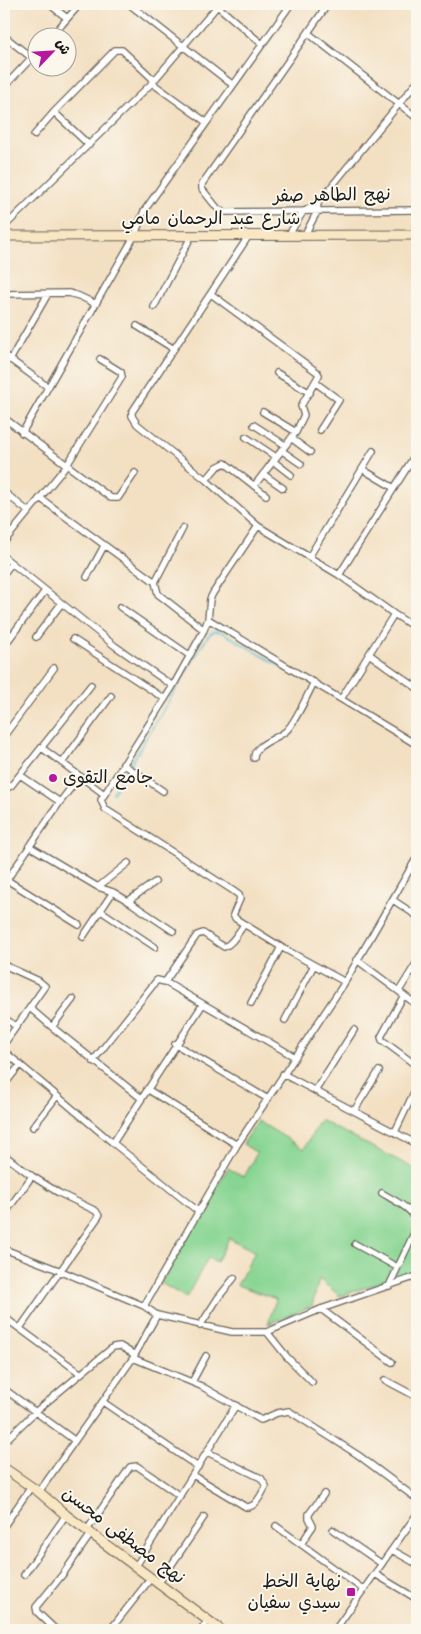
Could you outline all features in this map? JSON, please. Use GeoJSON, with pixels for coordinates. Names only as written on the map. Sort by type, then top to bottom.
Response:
{"type":"FeatureCollection","features":[{"type":"Feature","properties":{"kind":"street"},"geometry":{"type":"LineString","coordinates":[[49,4],[68,18]]}},
{"type":"Feature","properties":{"kind":"street"},"geometry":{"type":"LineString","coordinates":[[59,28],[80,4]]}},
{"type":"Feature","properties":{"kind":"street"},"geometry":{"type":"LineString","coordinates":[[129,4],[233,85]]}},
{"type":"Feature","properties":{"kind":"street"},"geometry":{"type":"LineString","coordinates":[[4,227],[153,81],[217,4],[262,44]]}},
{"type":"Feature","properties":{"kind":"street"},"geometry":{"type":"LineString","coordinates":[[22,433],[135,235],[144,211],[291,4]]}},
{"type":"Feature","properties":{"kind":"street"},"geometry":{"type":"LineString","coordinates":[[328,4],[308,33],[417,118]]}},
{"type":"Feature","properties":{"kind":"street","name":"نهج الطاهر صفر"},"geometry":{"type":"LineString","coordinates":[[308,33],[202,184],[202,189],[218,209],[226,212],[417,210]]}},
{"type":"Feature","properties":{"kind":"street"},"geometry":{"type":"LineString","coordinates":[[4,36],[28,55]]}},
{"type":"Feature","properties":{"kind":"street"},"geometry":{"type":"LineString","coordinates":[[34,135],[54,112],[118,49],[122,50],[153,81],[206,122]]}},
{"type":"Feature","properties":{"kind":"street"},"geometry":{"type":"LineString","coordinates":[[4,87],[28,62]]}},
{"type":"Feature","properties":{"kind":"street"},"geometry":{"type":"LineString","coordinates":[[288,236],[302,212],[318,203],[417,82]]}},
{"type":"Feature","properties":{"kind":"street"},"geometry":{"type":"LineString","coordinates":[[54,112],[88,145]]}},
{"type":"Feature","properties":{"kind":"street"},"geometry":{"type":"LineString","coordinates":[[304,236],[317,212],[318,203]]}},
{"type":"Feature","properties":{"kind":"street"},"geometry":{"type":"LineString","coordinates":[[250,234],[132,412],[132,416],[137,424],[206,480],[258,526],[339,575],[417,629]]}},
{"type":"Feature","properties":{"kind":"street"},"geometry":{"type":"LineString","coordinates":[[154,307],[192,235]]}},
{"type":"Feature","properties":{"kind":"street","name":"شارع عبد الرحمان مامي"},"geometry":{"type":"LineString","coordinates":[[4,236],[417,235]]}},
{"type":"Feature","properties":{"kind":"street"},"geometry":{"type":"LineString","coordinates":[[4,294],[74,294],[96,304]]}},
{"type":"Feature","properties":{"kind":"street"},"geometry":{"type":"LineString","coordinates":[[10,360],[48,294]]}},
{"type":"Feature","properties":{"kind":"street"},"geometry":{"type":"LineString","coordinates":[[211,294],[317,372],[319,378],[301,406],[304,415],[296,432],[254,486]]}},
{"type":"Feature","properties":{"kind":"street"},"geometry":{"type":"LineString","coordinates":[[137,326],[174,349]]}},
{"type":"Feature","properties":{"kind":"street"},"geometry":{"type":"LineString","coordinates":[[4,355],[48,387]]}},
{"type":"Feature","properties":{"kind":"street"},"geometry":{"type":"LineString","coordinates":[[4,542],[67,465],[122,377],[121,372],[100,358]]}},
{"type":"Feature","properties":{"kind":"street"},"geometry":{"type":"LineString","coordinates":[[277,373],[310,393]]}},
{"type":"Feature","properties":{"kind":"street"},"geometry":{"type":"LineString","coordinates":[[316,383],[340,400],[320,430]]}},
{"type":"Feature","properties":{"kind":"street"},"geometry":{"type":"LineString","coordinates":[[262,412],[296,432]]}},
{"type":"Feature","properties":{"kind":"street"},"geometry":{"type":"LineString","coordinates":[[4,418],[111,498],[116,499],[135,473]]}},
{"type":"Feature","properties":{"kind":"street"},"geometry":{"type":"LineString","coordinates":[[254,425],[301,464]]}},
{"type":"Feature","properties":{"kind":"street"},"geometry":{"type":"LineString","coordinates":[[246,437],[275,459],[291,475]]}},
{"type":"Feature","properties":{"kind":"street"},"geometry":{"type":"LineString","coordinates":[[291,438],[310,452]]}},
{"type":"Feature","properties":{"kind":"street"},"geometry":{"type":"LineString","coordinates":[[309,557],[373,451]]}},
{"type":"Feature","properties":{"kind":"street"},"geometry":{"type":"LineString","coordinates":[[339,575],[417,452]]}},
{"type":"Feature","properties":{"kind":"street"},"geometry":{"type":"LineString","coordinates":[[206,480],[217,466],[225,463],[266,495]]}},
{"type":"Feature","properties":{"kind":"street"},"geometry":{"type":"LineString","coordinates":[[362,469],[394,488]]}},
{"type":"Feature","properties":{"kind":"street"},"geometry":{"type":"LineString","coordinates":[[263,474],[282,488]]}},
{"type":"Feature","properties":{"kind":"street"},"geometry":{"type":"LineString","coordinates":[[4,492],[29,512]]}},
{"type":"Feature","properties":{"kind":"street"},"geometry":{"type":"LineString","coordinates":[[40,498],[155,582],[158,594],[204,630]]}},
{"type":"Feature","properties":{"kind":"street"},"geometry":{"type":"LineString","coordinates":[[258,526],[213,593],[204,630],[173,686],[100,800],[105,809],[239,895],[239,904],[233,915],[244,925],[345,982]]}},
{"type":"Feature","properties":{"kind":"street"},"geometry":{"type":"LineString","coordinates":[[155,582],[183,528]]}},
{"type":"Feature","properties":{"kind":"street"},"geometry":{"type":"LineString","coordinates":[[87,577],[104,546]]}},
{"type":"Feature","properties":{"kind":"street"},"geometry":{"type":"LineString","coordinates":[[4,557],[115,646],[173,686]]}},
{"type":"Feature","properties":{"kind":"street"},"geometry":{"type":"LineString","coordinates":[[4,574],[11,564]]}},
{"type":"Feature","properties":{"kind":"street"},"geometry":{"type":"LineString","coordinates":[[4,646],[45,591]]}},
{"type":"Feature","properties":{"kind":"street"},"geometry":{"type":"LineString","coordinates":[[36,637],[61,604]]}},
{"type":"Feature","properties":{"kind":"street"},"geometry":{"type":"LineString","coordinates":[[120,607],[189,655]]}},
{"type":"Feature","properties":{"kind":"street"},"geometry":{"type":"LineString","coordinates":[[341,699],[394,614]]}},
{"type":"Feature","properties":{"kind":"street"},"geometry":{"type":"LineString","coordinates":[[208,619],[417,745]]}},
{"type":"Feature","properties":{"kind":"street"},"geometry":{"type":"LineString","coordinates":[[73,639],[165,699]]}},
{"type":"Feature","properties":{"kind":"street"},"geometry":{"type":"LineString","coordinates":[[368,654],[417,688]]}},
{"type":"Feature","properties":{"kind":"street"},"geometry":{"type":"LineString","coordinates":[[4,736],[54,668]]}},
{"type":"Feature","properties":{"kind":"street"},"geometry":{"type":"LineString","coordinates":[[254,758],[254,754],[260,747],[288,730],[314,682]]}},
{"type":"Feature","properties":{"kind":"street"},"geometry":{"type":"LineString","coordinates":[[4,789],[11,786],[91,685]]}},
{"type":"Feature","properties":{"kind":"street"},"geometry":{"type":"LineString","coordinates":[[62,763],[111,696]]}},
{"type":"Feature","properties":{"kind":"street"},"geometry":{"type":"LineString","coordinates":[[42,748],[104,794]]}},
{"type":"Feature","properties":{"kind":"street"},"geometry":{"type":"LineString","coordinates":[[123,764],[163,791]]}},
{"type":"Feature","properties":{"kind":"street"},"geometry":{"type":"LineString","coordinates":[[20,775],[60,802]]}},
{"type":"Feature","properties":{"kind":"street"},"geometry":{"type":"LineString","coordinates":[[79,925],[5,882],[80,776]]}},
{"type":"Feature","properties":{"kind":"street"},"geometry":{"type":"LineString","coordinates":[[29,846],[98,887],[113,892],[173,931]]}},
{"type":"Feature","properties":{"kind":"street"},"geometry":{"type":"LineString","coordinates":[[144,1306],[237,1145],[345,982],[393,900],[415,868],[417,857]]}},
{"type":"Feature","properties":{"kind":"street"},"geometry":{"type":"LineString","coordinates":[[98,887],[128,864]]}},
{"type":"Feature","properties":{"kind":"street"},"geometry":{"type":"LineString","coordinates":[[128,901],[155,882]]}},
{"type":"Feature","properties":{"kind":"street"},"geometry":{"type":"LineString","coordinates":[[83,937],[113,892]]}},
{"type":"Feature","properties":{"kind":"street"},"geometry":{"type":"LineString","coordinates":[[393,900],[417,916]]}},
{"type":"Feature","properties":{"kind":"street"},"geometry":{"type":"LineString","coordinates":[[101,911],[155,947]]}},
{"type":"Feature","properties":{"kind":"street"},"geometry":{"type":"LineString","coordinates":[[164,982],[197,935],[202,933],[226,947],[244,925]]}},
{"type":"Feature","properties":{"kind":"street"},"geometry":{"type":"LineString","coordinates":[[251,1003],[281,947]]}},
{"type":"Feature","properties":{"kind":"street"},"geometry":{"type":"LineString","coordinates":[[357,960],[417,1005]]}},
{"type":"Feature","properties":{"kind":"street"},"geometry":{"type":"LineString","coordinates":[[417,962],[382,1037],[382,1040],[417,1066]]}},
{"type":"Feature","properties":{"kind":"street"},"geometry":{"type":"LineString","coordinates":[[4,965],[45,985],[45,988],[4,1044]]}},
{"type":"Feature","properties":{"kind":"street"},"geometry":{"type":"LineString","coordinates":[[285,1020],[314,965]]}},
{"type":"Feature","properties":{"kind":"street"},"geometry":{"type":"LineString","coordinates":[[93,1061],[155,981],[164,982],[295,1057]]}},
{"type":"Feature","properties":{"kind":"street"},"geometry":{"type":"LineString","coordinates":[[52,1027],[73,999]]}},
{"type":"Feature","properties":{"kind":"street"},"geometry":{"type":"LineString","coordinates":[[113,1143],[175,1044],[203,1004]]}},
{"type":"Feature","properties":{"kind":"street"},"geometry":{"type":"LineString","coordinates":[[30,1008],[141,1098]]}},
{"type":"Feature","properties":{"kind":"street"},"geometry":{"type":"LineString","coordinates":[[4,1018],[16,1026]]}},
{"type":"Feature","properties":{"kind":"street"},"geometry":{"type":"LineString","coordinates":[[315,1091],[354,1030]]}},
{"type":"Feature","properties":{"kind":"street"},"geometry":{"type":"LineString","coordinates":[[175,1044],[268,1098]]}},
{"type":"Feature","properties":{"kind":"street"},"geometry":{"type":"LineString","coordinates":[[4,1051],[113,1143],[199,1212]]}},
{"type":"Feature","properties":{"kind":"street"},"geometry":{"type":"LineString","coordinates":[[4,1085],[20,1064]]}},
{"type":"Feature","properties":{"kind":"street"},"geometry":{"type":"LineString","coordinates":[[354,1111],[379,1071]]}},
{"type":"Feature","properties":{"kind":"street"},"geometry":{"type":"LineString","coordinates":[[283,1074],[417,1144]]}},
{"type":"Feature","properties":{"kind":"street"},"geometry":{"type":"LineString","coordinates":[[395,1132],[417,1086]]}},
{"type":"Feature","properties":{"kind":"street"},"geometry":{"type":"LineString","coordinates":[[147,1089],[237,1145]]}},
{"type":"Feature","properties":{"kind":"street"},"geometry":{"type":"LineString","coordinates":[[33,1127],[57,1096]]}},
{"type":"Feature","properties":{"kind":"street"},"geometry":{"type":"LineString","coordinates":[[4,1155],[59,1193],[96,1211],[99,1216],[20,1328]]}},
{"type":"Feature","properties":{"kind":"street"},"geometry":{"type":"LineString","coordinates":[[4,1215],[32,1176]]}},
{"type":"Feature","properties":{"kind":"street"},"geometry":{"type":"LineString","coordinates":[[382,1194],[409,1210],[416,1218],[417,1223],[416,1229],[389,1286]]}},
{"type":"Feature","properties":{"kind":"street"},"geometry":{"type":"LineString","coordinates":[[355,1244],[397,1267]]}},
{"type":"Feature","properties":{"kind":"street"},"geometry":{"type":"LineString","coordinates":[[4,1249],[144,1306],[157,1315],[232,1332],[267,1332],[321,1309],[417,1276]]}},
{"type":"Feature","properties":{"kind":"street"},"geometry":{"type":"LineString","coordinates":[[200,1326],[234,1278]]}},
{"type":"Feature","properties":{"kind":"street"},"geometry":{"type":"LineString","coordinates":[[321,1309],[392,1362]]}},
{"type":"Feature","properties":{"kind":"street"},"geometry":{"type":"LineString","coordinates":[[4,1526],[35,1490],[104,1402],[134,1357],[157,1315]]}},
{"type":"Feature","properties":{"kind":"street"},"geometry":{"type":"LineString","coordinates":[[4,1317],[80,1373]]}},
{"type":"Feature","properties":{"kind":"street"},"geometry":{"type":"LineString","coordinates":[[267,1332],[287,1357],[312,1382]]}},
{"type":"Feature","properties":{"kind":"street"},"geometry":{"type":"LineString","coordinates":[[4,1442],[80,1373],[116,1345],[134,1357],[192,1382],[261,1420],[277,1412],[289,1411],[358,1455],[417,1499]]}},
{"type":"Feature","properties":{"kind":"street"},"geometry":{"type":"LineString","coordinates":[[192,1382],[206,1356]]}},
{"type":"Feature","properties":{"kind":"street"},"geometry":{"type":"LineString","coordinates":[[385,1380],[417,1397]]}},
{"type":"Feature","properties":{"kind":"street"},"geometry":{"type":"LineString","coordinates":[[4,1389],[74,1440]]}},
{"type":"Feature","properties":{"kind":"street"},"geometry":{"type":"LineString","coordinates":[[104,1402],[198,1466]]}},
{"type":"Feature","properties":{"kind":"street"},"geometry":{"type":"LineString","coordinates":[[136,1566],[236,1405]]}},
{"type":"Feature","properties":{"kind":"street"},"geometry":{"type":"LineString","coordinates":[[193,1475],[250,1508],[266,1486],[261,1478],[207,1452]]}},
{"type":"Feature","properties":{"kind":"street"},"geometry":{"type":"LineString","coordinates":[[56,1630],[37,1612],[36,1607],[63,1574],[130,1467],[137,1466],[180,1496]]}},
{"type":"Feature","properties":{"kind":"street","name":"نهج مصطفى محسن"},"geometry":{"type":"LineString","coordinates":[[4,1468],[221,1630]]}},
{"type":"Feature","properties":{"kind":"street"},"geometry":{"type":"LineString","coordinates":[[301,1544],[313,1526],[308,1516],[324,1494]]}},
{"type":"Feature","properties":{"kind":"street"},"geometry":{"type":"LineString","coordinates":[[335,1630],[417,1514]]}},
{"type":"Feature","properties":{"kind":"street"},"geometry":{"type":"LineString","coordinates":[[24,1574],[66,1515]]}},
{"type":"Feature","properties":{"kind":"street"},"geometry":{"type":"LineString","coordinates":[[110,1630],[154,1580],[166,1573],[204,1517]]}},
{"type":"Feature","properties":{"kind":"street"},"geometry":{"type":"LineString","coordinates":[[276,1526],[364,1590]]}},
{"type":"Feature","properties":{"kind":"street"},"geometry":{"type":"LineString","coordinates":[[333,1530],[382,1564]]}},
{"type":"Feature","properties":{"kind":"street"},"geometry":{"type":"LineString","coordinates":[[392,1550],[417,1564]]}},
{"type":"Feature","properties":{"kind":"street"},"geometry":{"type":"LineString","coordinates":[[375,1574],[417,1599]]}},
{"type":"Feature","properties":{"kind":"street"},"geometry":{"type":"LineString","coordinates":[[201,1630],[208,1621]]}},
{"type":"Feature","properties":{"kind":"green space"},"geometry":{"type":"Polygon","coordinates":[[[320,1120],[417,1170],[417,1270],[340,1296],[319,1279],[312,1306],[268,1324],[276,1299],[237,1285],[255,1252],[229,1238],[217,1262],[208,1258],[186,1298],[161,1283],[228,1168],[244,1177],[257,1153],[243,1144],[258,1121],[304,1149],[320,1120]]]}},
{"type":"Feature","properties":{"kind":"waterway"},"geometry":{"type":"LineString","coordinates":[[113,793],[208,636],[214,631],[222,632],[292,673]]}},
{"type":"Feature","properties":{"kind":"place","name":"جامع التقوى"},"geometry":{"type":"Point","coordinates":[53,778]}},
{"type":"Feature","properties":{"kind":"place","name":"نهاية الخط سيدي سفيان"},"geometry":{"type":"Point","coordinates":[351,1592]}}]}
